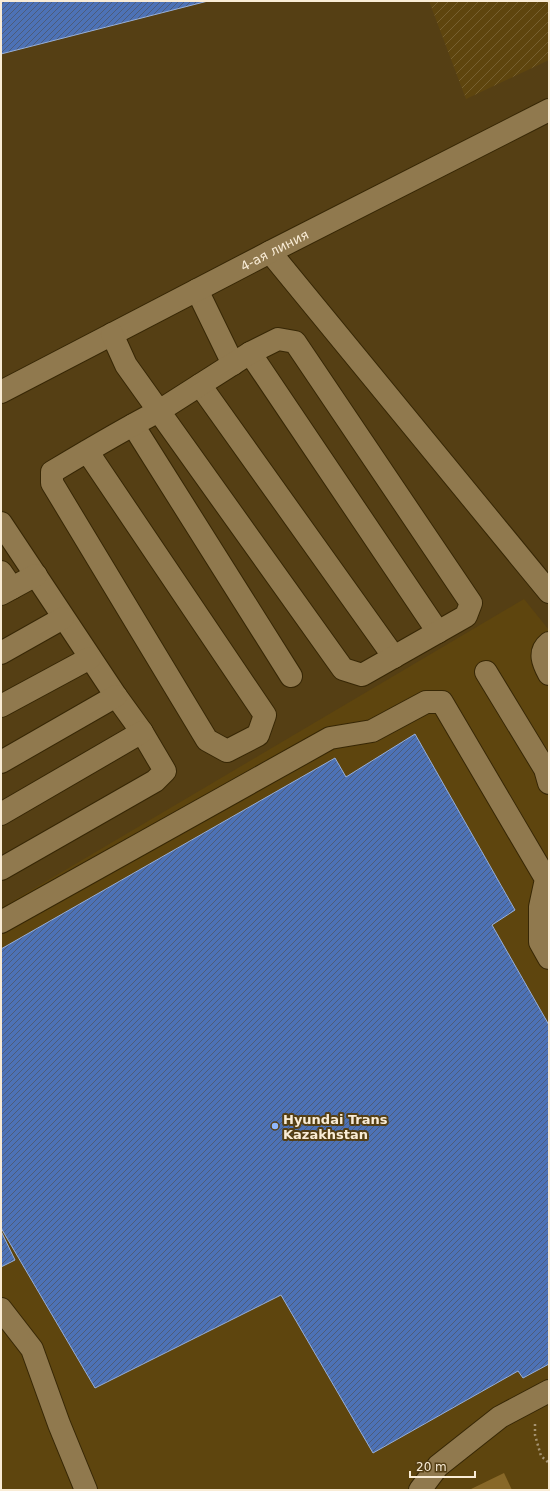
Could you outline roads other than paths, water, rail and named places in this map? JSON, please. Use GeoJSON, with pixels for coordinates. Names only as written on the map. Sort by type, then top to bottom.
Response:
{"type":"FeatureCollection","features":[{"type":"Feature","properties":{"kind":"street","name":"4-ая линия"},"geometry":{"type":"LineString","coordinates":[[1,392],[270,252],[549,110]]}},
{"type":"Feature","properties":{"kind":"street"},"geometry":{"type":"LineString","coordinates":[[270,252],[549,592]]}},
{"type":"Feature","properties":{"kind":"street"},"geometry":{"type":"LineString","coordinates":[[197,290],[242,358],[438,632]]}},
{"type":"Feature","properties":{"kind":"street"},"geometry":{"type":"LineString","coordinates":[[87,451],[264,715],[258,735],[227,751],[207,740],[52,483],[52,472],[87,451],[159,411],[242,358],[278,339],[295,342],[471,603],[466,616],[362,675],[343,669],[159,411],[126,365],[112,334]]}},
{"type":"Feature","properties":{"kind":"street"},"geometry":{"type":"LineString","coordinates":[[200,385],[394,656]]}},
{"type":"Feature","properties":{"kind":"street"},"geometry":{"type":"LineString","coordinates":[[133,425],[291,676]]}},
{"type":"Feature","properties":{"kind":"street"},"geometry":{"type":"LineString","coordinates":[[1,524],[90,658],[142,732],[165,771],[155,781],[1,869]]}},
{"type":"Feature","properties":{"kind":"street"},"geometry":{"type":"LineString","coordinates":[[5,585],[36,575]]}},
{"type":"Feature","properties":{"kind":"street"},"geometry":{"type":"LineString","coordinates":[[1,653],[63,618]]}},
{"type":"Feature","properties":{"kind":"street"},"geometry":{"type":"LineString","coordinates":[[549,643],[545,648],[542,657],[549,674]]}},
{"type":"Feature","properties":{"kind":"street"},"geometry":{"type":"LineString","coordinates":[[1,706],[90,658]]}},
{"type":"Feature","properties":{"kind":"street"},"geometry":{"type":"LineString","coordinates":[[486,672],[545,769],[549,783]]}},
{"type":"Feature","properties":{"kind":"street"},"geometry":{"type":"LineString","coordinates":[[1,762],[116,696]]}},
{"type":"Feature","properties":{"kind":"street"},"geometry":{"type":"LineString","coordinates":[[1,922],[330,738],[372,731],[426,702],[442,702],[546,879],[540,907],[540,942],[549,958]]}},
{"type":"Feature","properties":{"kind":"street"},"geometry":{"type":"LineString","coordinates":[[1,814],[142,732]]}},
{"type":"Feature","properties":{"kind":"street"},"geometry":{"type":"LineString","coordinates":[[1,1310],[32,1349],[59,1424],[86,1490]]}},
{"type":"Feature","properties":{"kind":"street"},"geometry":{"type":"LineString","coordinates":[[420,1490],[438,1466],[500,1417],[541,1395]]}},
{"type":"Feature","properties":{"kind":"place","name":"Hyundai Trans Kazakhstan"},"geometry":{"type":"Point","coordinates":[275,1126]}}]}
